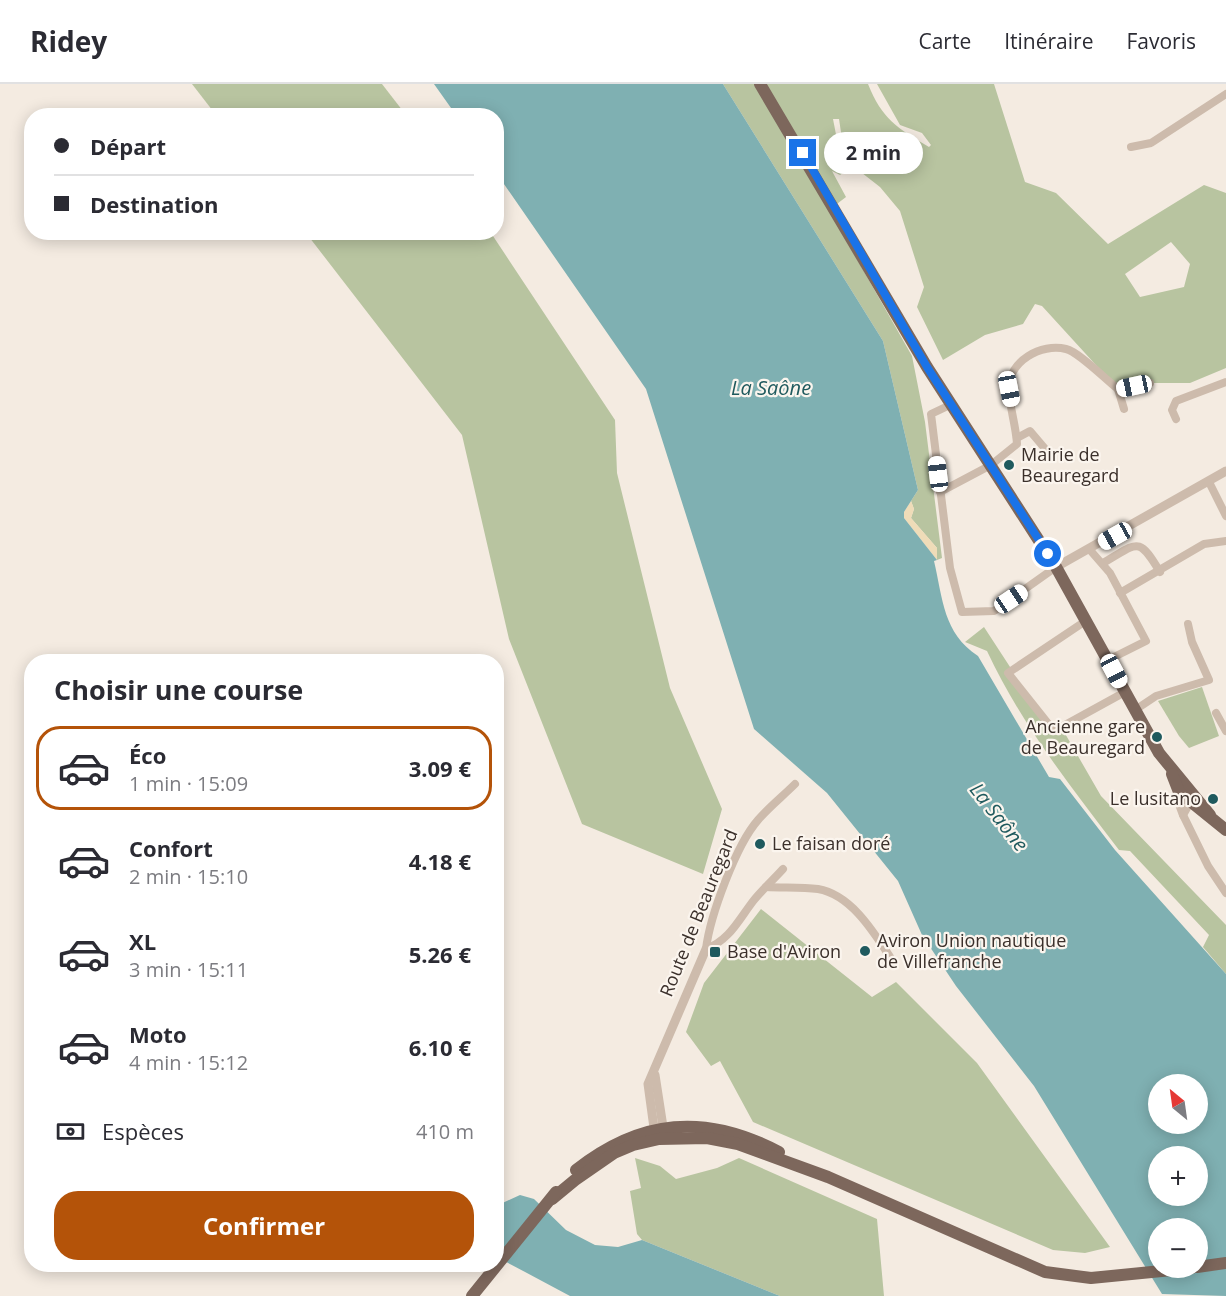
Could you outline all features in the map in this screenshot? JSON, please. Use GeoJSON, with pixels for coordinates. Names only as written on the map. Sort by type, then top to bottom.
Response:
{"type":"FeatureCollection","features":[{"type":"Feature","properties":{"kind":"main road"},"geometry":{"type":"LineString","coordinates":[[760,84],[950,405],[1056,567],[1170,770],[1179,792],[1189,796],[1226,830]]}},
{"type":"Feature","properties":{"kind":"main road"},"geometry":{"type":"LineString","coordinates":[[504,1257],[552,1199],[614,1153],[659,1131],[730,1142],[828,1177],[1045,1272],[1091,1278],[1148,1273]]}},
{"type":"Feature","properties":{"kind":"main road"},"geometry":{"type":"LineString","coordinates":[[1208,1265],[1226,1263]]}},
{"type":"Feature","properties":{"kind":"main road"},"geometry":{"type":"LineString","coordinates":[[472,1296],[491,1272]]}},
{"type":"Feature","properties":{"kind":"street"},"geometry":{"type":"LineString","coordinates":[[1131,147],[1151,143],[1226,94]]}},
{"type":"Feature","properties":{"kind":"street"},"geometry":{"type":"LineString","coordinates":[[940,492],[991,465],[1017,444],[1009,389],[1011,373],[1028,355],[1050,349],[1068,349],[1118,389],[1124,409]]}},
{"type":"Feature","properties":{"kind":"street"},"geometry":{"type":"LineString","coordinates":[[1176,419],[1172,410],[1176,401],[1226,382]]}},
{"type":"Feature","properties":{"kind":"street"},"geometry":{"type":"LineString","coordinates":[[1118,389],[1150,383]]}},
{"type":"Feature","properties":{"kind":"street"},"geometry":{"type":"LineString","coordinates":[[950,405],[931,414],[953,585],[962,612],[994,611],[1056,567],[1090,550],[1226,471]]}},
{"type":"Feature","properties":{"kind":"street"},"geometry":{"type":"LineString","coordinates":[[1017,438],[1030,431],[1047,451]]}},
{"type":"Feature","properties":{"kind":"street"},"geometry":{"type":"LineString","coordinates":[[1209,482],[1226,516]]}},
{"type":"Feature","properties":{"kind":"street"},"geometry":{"type":"LineString","coordinates":[[1120,593],[1160,572],[1204,544],[1226,541]]}},
{"type":"Feature","properties":{"kind":"street"},"geometry":{"type":"LineString","coordinates":[[1103,563],[1133,547],[1140,546],[1145,548],[1160,572]]}},
{"type":"Feature","properties":{"kind":"street"},"geometry":{"type":"LineString","coordinates":[[1090,550],[1103,563],[1146,641],[1108,660]]}},
{"type":"Feature","properties":{"kind":"street"},"geometry":{"type":"LineString","coordinates":[[1087,620],[1008,673],[1054,731],[1125,692]]}},
{"type":"Feature","properties":{"kind":"street"},"geometry":{"type":"LineString","coordinates":[[1135,710],[1149,703],[1156,696],[1209,680],[1190,636],[1188,624]]}},
{"type":"Feature","properties":{"kind":"street"},"geometry":{"type":"LineString","coordinates":[[1216,713],[1226,731]]}},
{"type":"Feature","properties":{"kind":"street","name":"Route de Beauregard"},"geometry":{"type":"LineString","coordinates":[[659,1131],[654,1084],[655,1067],[706,949],[709,927],[745,838],[758,821],[795,784]]}},
{"type":"Feature","properties":{"kind":"street"},"geometry":{"type":"LineString","coordinates":[[1189,796],[1180,807],[1183,815],[1208,866],[1226,893]]}},
{"type":"Feature","properties":{"kind":"street"},"geometry":{"type":"LineString","coordinates":[[706,949],[717,945],[729,936],[766,887],[783,869]]}},
{"type":"Feature","properties":{"kind":"street"},"geometry":{"type":"LineString","coordinates":[[766,887],[820,889],[846,903],[868,924],[894,963]]}},
{"type":"Feature","properties":{"kind":"green space"},"geometry":{"type":"Polygon","coordinates":[[[192,84],[382,84],[401,108],[211,108],[192,84]]]}},
{"type":"Feature","properties":{"kind":"green space"},"geometry":{"type":"Polygon","coordinates":[[[723,84],[868,84],[879,106],[892,122],[929,147],[931,145],[922,133],[900,125],[877,84],[994,84],[1025,182],[1056,193],[1108,244],[1204,185],[1226,193],[1226,368],[1190,383],[1150,383],[1116,387],[1042,306],[1035,304],[1023,324],[985,335],[943,360],[917,307],[924,287],[900,211],[880,187],[862,173],[868,168],[842,139],[839,119],[833,119],[839,150],[847,170],[840,175],[832,171],[846,197],[829,210],[912,356],[925,422],[942,558],[937,560],[937,548],[911,518],[914,509],[911,501],[918,490],[883,341],[723,84]],[[1171,242],[1125,274],[1140,297],[1184,287],[1190,264],[1171,242]]]}},
{"type":"Feature","properties":{"kind":"green space"},"geometry":{"type":"Polygon","coordinates":[[[311,240],[496,240],[615,420],[617,473],[670,688],[722,809],[703,874],[582,824],[509,639],[462,435],[311,240]]]}},
{"type":"Feature","properties":{"kind":"green space"},"geometry":{"type":"Polygon","coordinates":[[[984,627],[1012,670],[1008,673],[1054,731],[1063,730],[1101,796],[1226,925],[1226,974],[1203,947],[1209,935],[1130,851],[1119,850],[1065,779],[1015,704],[987,651],[965,642],[984,627]]]}},
{"type":"Feature","properties":{"kind":"green space"},"geometry":{"type":"Polygon","coordinates":[[[1202,687],[1219,736],[1189,748],[1158,701],[1202,687]]]}},
{"type":"Feature","properties":{"kind":"green space"},"geometry":{"type":"Polygon","coordinates":[[[761,909],[872,997],[896,982],[977,1063],[1110,1247],[1085,1253],[1053,1250],[753,1122],[720,1061],[711,1066],[686,1032],[704,983],[761,909]]]}},
{"type":"Feature","properties":{"kind":"green space"},"geometry":{"type":"Polygon","coordinates":[[[635,1158],[660,1166],[676,1179],[717,1168],[739,1158],[877,1219],[884,1296],[780,1296],[642,1240],[637,1234],[630,1191],[641,1188],[635,1158]]]}},
{"type":"Feature","properties":{"kind":"sand"},"geometry":{"type":"Polygon","coordinates":[[[911,501],[914,509],[911,518],[937,548],[937,560],[904,518],[904,512],[911,501]]]}},
{"type":"Feature","properties":{"kind":"water","name":"La Saône"},"geometry":{"type":"Polygon","coordinates":[[[434,84],[723,84],[883,341],[918,490],[904,512],[904,518],[937,560],[934,561],[946,614],[951,626],[966,647],[978,656],[1049,777],[1060,779],[1115,850],[1226,974],[1226,1296],[1162,1294],[1152,1278],[1208,1278],[1208,1218],[1148,1218],[1148,1271],[1034,1086],[956,986],[922,935],[898,881],[827,793],[754,729],[646,389],[504,184],[504,108],[451,108],[434,84]]]}},
{"type":"Feature","properties":{"kind":"water"},"geometry":{"type":"Polygon","coordinates":[[[520,1195],[534,1199],[566,1230],[595,1245],[618,1247],[642,1240],[780,1296],[570,1296],[504,1261],[504,1202],[520,1195]]]}},
{"type":"Feature","properties":{"kind":"place","name":"Mairie de Beauregard"},"geometry":{"type":"Point","coordinates":[1009,465]}},
{"type":"Feature","properties":{"kind":"place","name":"Ancienne gare de Beauregard"},"geometry":{"type":"Point","coordinates":[1157,737]}},
{"type":"Feature","properties":{"kind":"place","name":"Le lusitano"},"geometry":{"type":"Point","coordinates":[1213,799]}},
{"type":"Feature","properties":{"kind":"place","name":"Le faisan doré"},"geometry":{"type":"Point","coordinates":[760,844]}},
{"type":"Feature","properties":{"kind":"place","name":"Aviron Union nautique de Villefranche"},"geometry":{"type":"Point","coordinates":[865,951]}},
{"type":"Feature","properties":{"kind":"place","name":"Base d'Aviron"},"geometry":{"type":"Point","coordinates":[715,952]}},
{"type":"Feature","properties":{"kind":"route"},"geometry":{"type":"LineString","coordinates":[[803,153],[950,405],[1048,554]]}}]}
